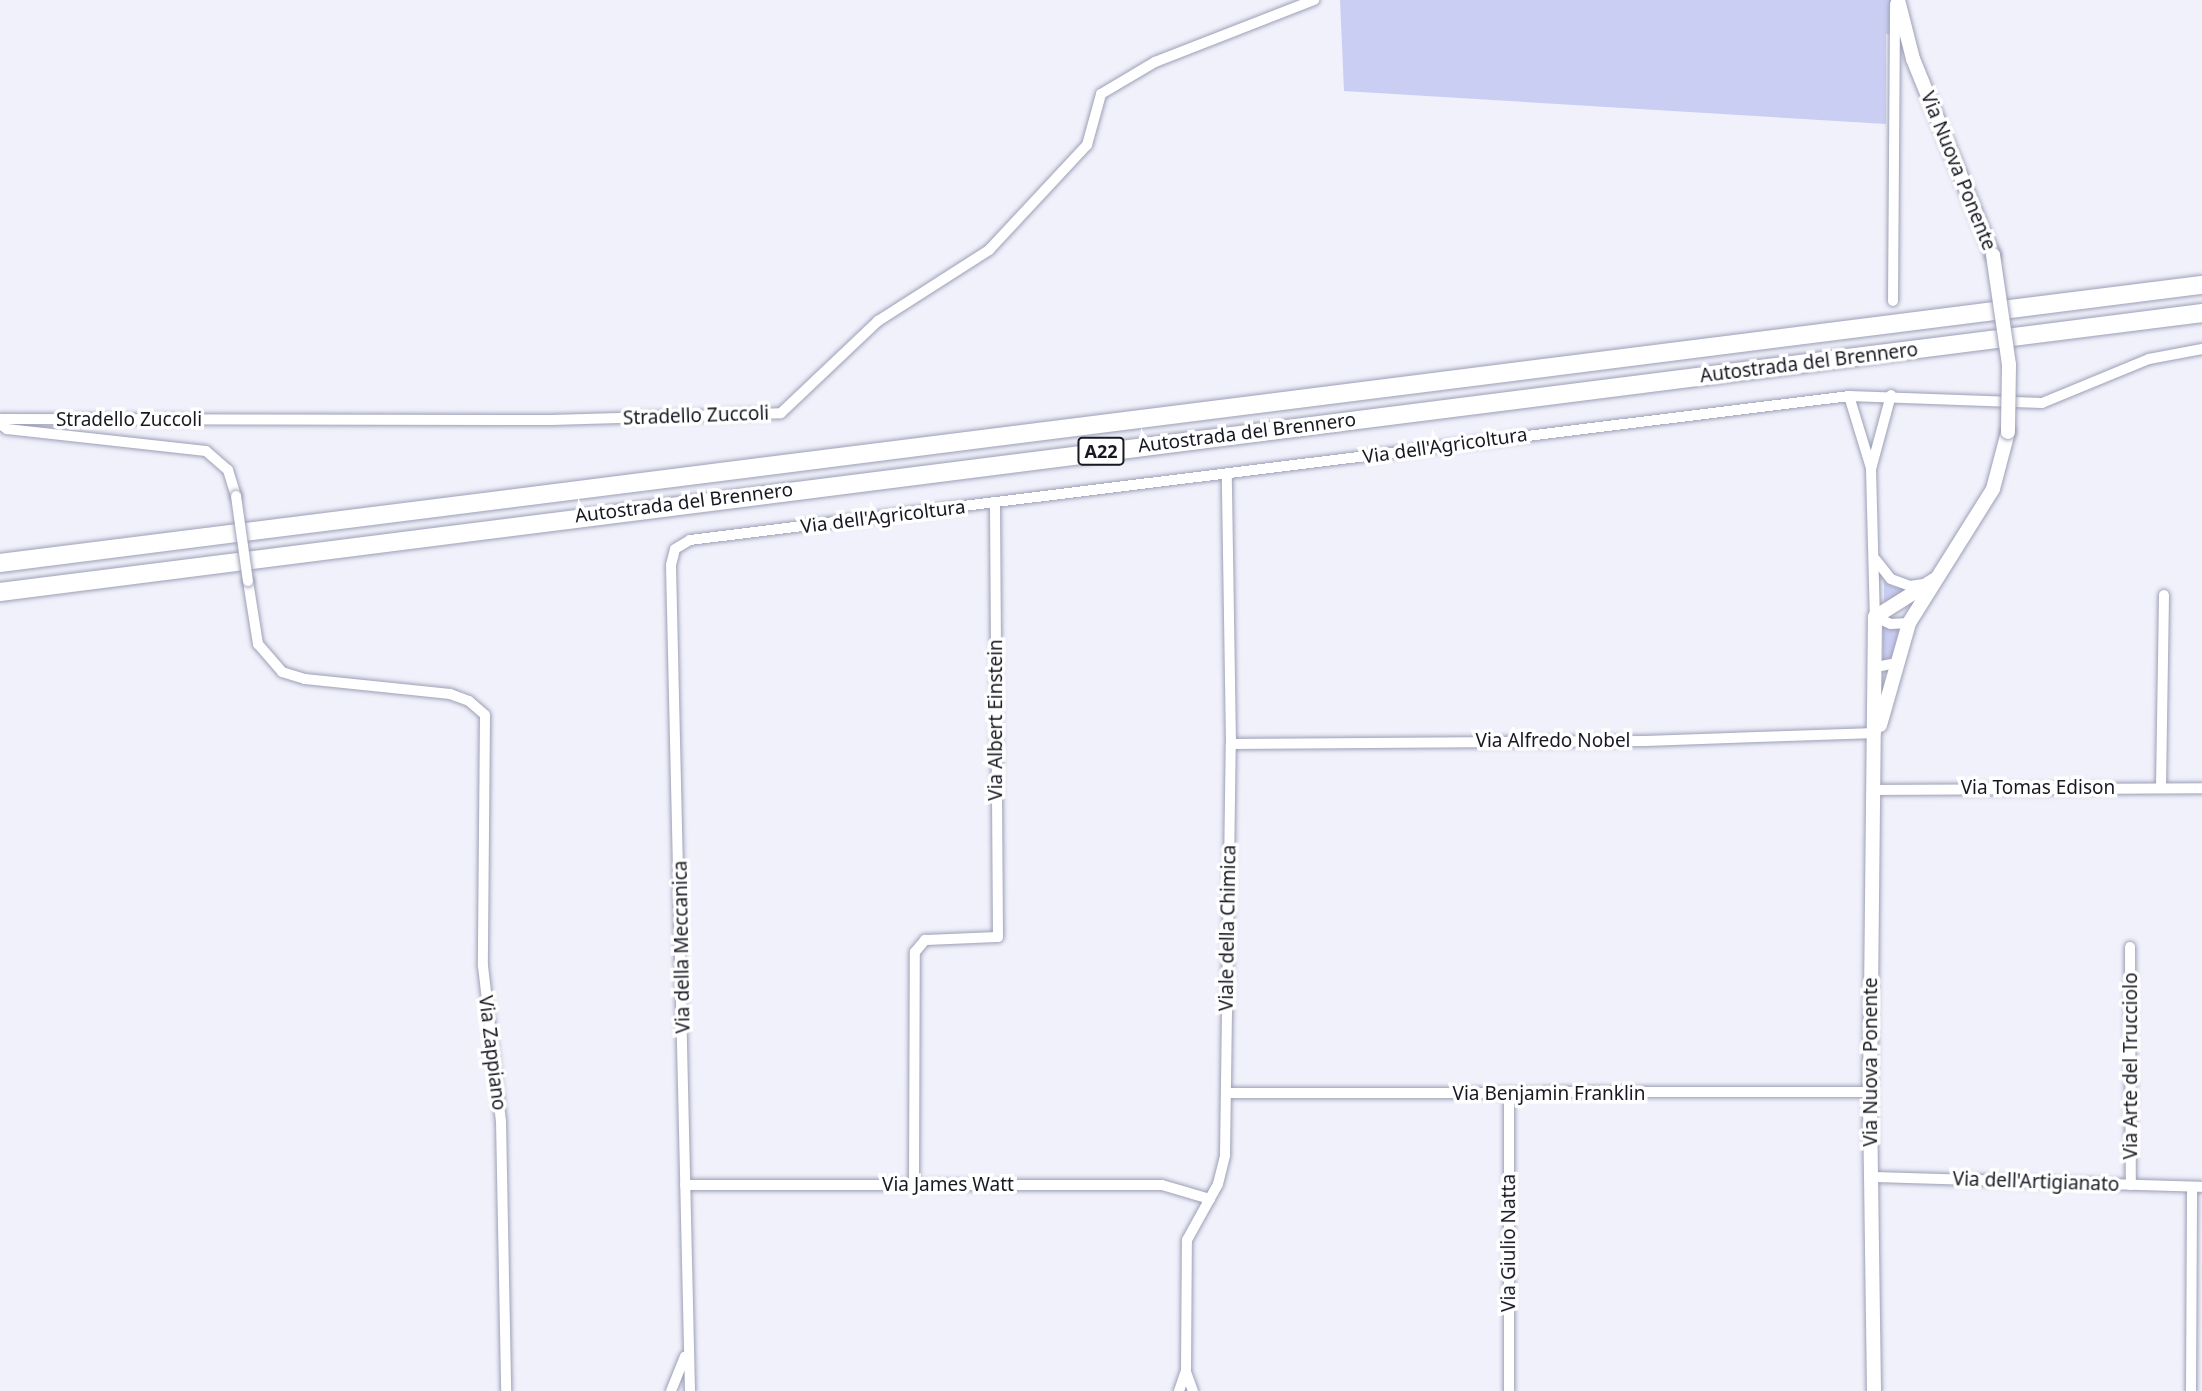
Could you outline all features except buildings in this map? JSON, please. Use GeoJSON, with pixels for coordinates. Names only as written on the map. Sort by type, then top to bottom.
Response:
{"type":"FeatureCollection","features":[{"type":"Feature","properties":{"kind":"highway","name":"Autostrada del Brennero"},"geometry":{"type":"LineString","coordinates":[[0,563],[2202,285]]}},
{"type":"Feature","properties":{"kind":"highway","name":"Autostrada del Brennero"},"geometry":{"type":"LineString","coordinates":[[0,592],[2202,313]]}},
{"type":"Feature","properties":{"kind":"street","name":"Stradello Zuccoli"},"geometry":{"type":"LineString","coordinates":[[0,422],[551,420],[781,413],[878,321],[989,250],[1087,145],[1101,94],[1154,62],[1314,0]]}},
{"type":"Feature","properties":{"kind":"street","name":"Via Nuova Ponente"},"geometry":{"type":"LineString","coordinates":[[1876,733],[1909,623],[1993,489],[2008,432],[2010,365],[1993,255],[1913,59],[1896,0]]}},
{"type":"Feature","properties":{"kind":"street","name":"Via Nuova Ponente"},"geometry":{"type":"LineString","coordinates":[[1893,301],[1896,0]]}},
{"type":"Feature","properties":{"kind":"street","name":"Via dell'Agricoltura"},"geometry":{"type":"LineString","coordinates":[[681,545],[1849,396],[1891,395],[2042,403],[2149,359],[2202,349]]}},
{"type":"Feature","properties":{"kind":"street"},"geometry":{"type":"LineString","coordinates":[[1871,468],[1891,395]]}},
{"type":"Feature","properties":{"kind":"street"},"geometry":{"type":"LineString","coordinates":[[1849,396],[1871,468]]}},
{"type":"Feature","properties":{"kind":"street","name":"Via Zappiano"},"geometry":{"type":"LineString","coordinates":[[0,422],[7,429],[206,452],[228,470],[236,496],[258,643],[282,671],[306,679],[450,694],[470,701],[485,715],[483,966],[500,1121],[506,1391]]}},
{"type":"Feature","properties":{"kind":"street","name":"Via Nuova Ponente"},"geometry":{"type":"LineString","coordinates":[[1871,468],[1876,559],[1870,1092],[1874,1391]]}},
{"type":"Feature","properties":{"kind":"street","name":"Viale della Chimica"},"geometry":{"type":"LineString","coordinates":[[1179,1391],[1186,1371],[1186,1253],[1191,1229],[1210,1199],[1224,1163],[1228,1093],[1231,744],[1227,475]]}},
{"type":"Feature","properties":{"kind":"street","name":"Via Albert Einstein"},"geometry":{"type":"LineString","coordinates":[[914,1185],[915,952],[925,940],[998,937],[995,503]]}},
{"type":"Feature","properties":{"kind":"street","name":"Via della Meccanica"},"geometry":{"type":"LineString","coordinates":[[681,545],[675,549],[671,565],[685,1185],[686,1353],[690,1391]]}},
{"type":"Feature","properties":{"kind":"street"},"geometry":{"type":"LineString","coordinates":[[1876,559],[1898,583],[1919,586],[1934,580]]}},
{"type":"Feature","properties":{"kind":"street"},"geometry":{"type":"LineString","coordinates":[[1875,617],[1934,580]]}},
{"type":"Feature","properties":{"kind":"street"},"geometry":{"type":"LineString","coordinates":[[2161,787],[2164,595]]}},
{"type":"Feature","properties":{"kind":"street"},"geometry":{"type":"LineString","coordinates":[[1875,617],[1891,624],[1909,623]]}},
{"type":"Feature","properties":{"kind":"street"},"geometry":{"type":"LineString","coordinates":[[1876,667],[1896,663]]}},
{"type":"Feature","properties":{"kind":"street","name":"Via Alfredo Nobel"},"geometry":{"type":"LineString","coordinates":[[1231,744],[1645,741],[1876,733]]}},
{"type":"Feature","properties":{"kind":"street","name":"Via Tomas Edison"},"geometry":{"type":"LineString","coordinates":[[1873,790],[2202,788]]}},
{"type":"Feature","properties":{"kind":"street","name":"Via Arte del Trucciolo"},"geometry":{"type":"LineString","coordinates":[[2130,947],[2131,1185]]}},
{"type":"Feature","properties":{"kind":"street","name":"Via Benjamin Franklin"},"geometry":{"type":"LineString","coordinates":[[1228,1093],[1509,1095],[1870,1092]]}},
{"type":"Feature","properties":{"kind":"street","name":"Via Giulio Natta"},"geometry":{"type":"LineString","coordinates":[[1509,1095],[1509,1391]]}},
{"type":"Feature","properties":{"kind":"street","name":"Via dell'Artigianato"},"geometry":{"type":"LineString","coordinates":[[1871,1177],[2197,1187]]}},
{"type":"Feature","properties":{"kind":"street","name":"Via James Watt"},"geometry":{"type":"LineString","coordinates":[[685,1185],[1162,1185],[1210,1199]]}},
{"type":"Feature","properties":{"kind":"street"},"geometry":{"type":"LineString","coordinates":[[2191,1391],[2197,1187]]}},
{"type":"Feature","properties":{"kind":"street","name":"Via della Meccanica"},"geometry":{"type":"LineString","coordinates":[[671,1391],[686,1353]]}},
{"type":"Feature","properties":{"kind":"street","name":"Via della Meccanica"},"geometry":{"type":"LineString","coordinates":[[686,1353],[696,1391]]}},
{"type":"Feature","properties":{"kind":"street","name":"Viale della Chimica"},"geometry":{"type":"LineString","coordinates":[[1186,1371],[1193,1391]]}},
{"type":"Feature","properties":{"kind":"shaded area"},"geometry":{"type":"Polygon","coordinates":[[[1340,0],[1898,0],[1897,35],[1886,34],[1886,124],[1344,91],[1340,0]]]}},
{"type":"Feature","properties":{"kind":"shaded area"},"geometry":{"type":"Polygon","coordinates":[[[1884,580],[1892,586],[1909,590],[1884,606],[1884,580]]]}},
{"type":"Feature","properties":{"kind":"shaded area"},"geometry":{"type":"Polygon","coordinates":[[[1883,626],[1900,628],[1891,660],[1883,660],[1883,626]]]}}]}
